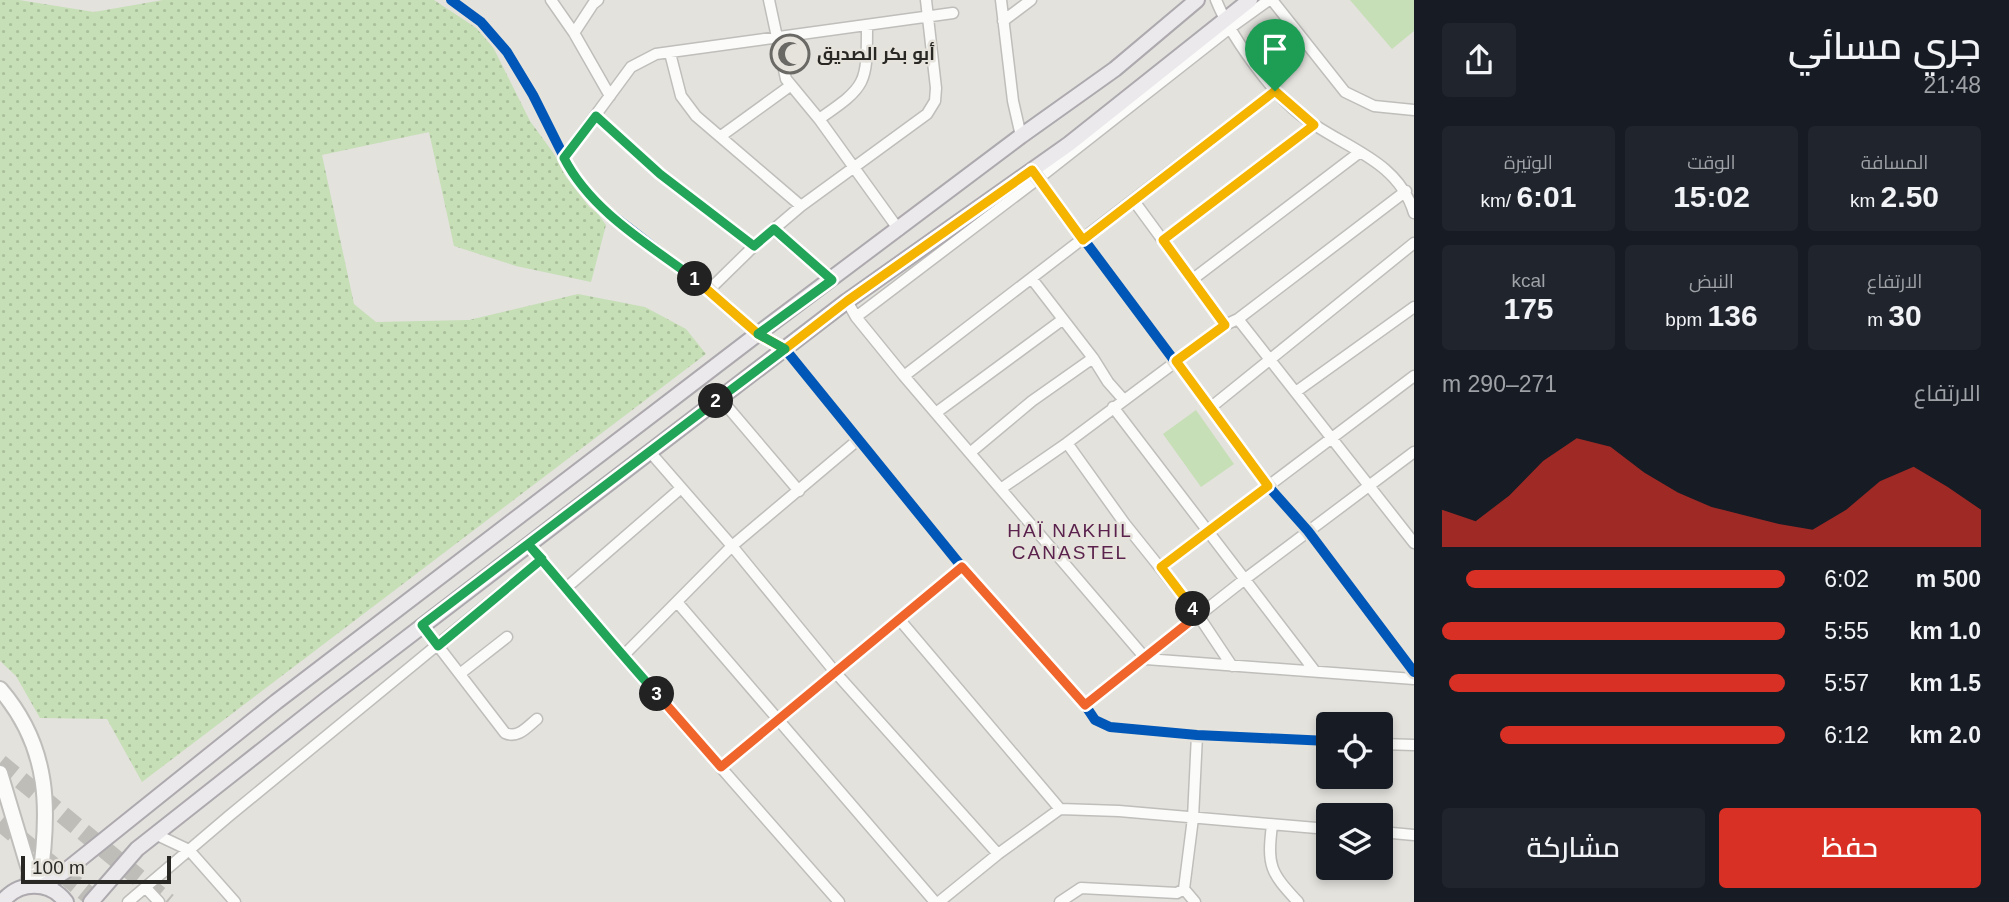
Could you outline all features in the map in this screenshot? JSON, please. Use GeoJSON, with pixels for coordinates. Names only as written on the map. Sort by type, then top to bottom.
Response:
{"type":"FeatureCollection","features":[{"type":"Feature","properties":{"kind":"main road"},"geometry":{"type":"LineString","coordinates":[[2,902],[10,893],[37,886],[64,872],[276,702],[758,334],[1021,136],[1115,69],[1197,0]]}},
{"type":"Feature","properties":{"kind":"main road"},"geometry":{"type":"LineString","coordinates":[[91,902],[137,849],[422,625],[847,301],[1035,174],[1227,24],[1251,0]]}},
{"type":"Feature","properties":{"kind":"main road"},"geometry":{"type":"LineString","coordinates":[[0,689],[28,730],[36,748],[44,782],[46,818],[37,886]]}},
{"type":"Feature","properties":{"kind":"main road"},"geometry":{"type":"LineString","coordinates":[[0,773],[30,872],[37,886],[55,891],[66,902]]}},
{"type":"Feature","properties":{"kind":"street"},"geometry":{"type":"LineString","coordinates":[[451,0],[481,22],[508,51],[564,158],[594,201],[709,290],[758,334],[785,349],[962,567],[1085,705],[1095,720],[1110,727],[1197,735],[1316,740]]}},
{"type":"Feature","properties":{"kind":"street"},"geometry":{"type":"LineString","coordinates":[[551,0],[575,33],[610,96]]}},
{"type":"Feature","properties":{"kind":"street"},"geometry":{"type":"LineString","coordinates":[[575,33],[598,0]]}},
{"type":"Feature","properties":{"kind":"street"},"geometry":{"type":"LineString","coordinates":[[769,0],[783,71],[790,86],[819,120],[899,230]]}},
{"type":"Feature","properties":{"kind":"street"},"geometry":{"type":"LineString","coordinates":[[709,290],[754,246],[801,206],[920,121],[932,108],[936,88],[926,0]]}},
{"type":"Feature","properties":{"kind":"street"},"geometry":{"type":"LineString","coordinates":[[1000,0],[1013,100],[1021,136]]}},
{"type":"Feature","properties":{"kind":"street"},"geometry":{"type":"LineString","coordinates":[[1003,21],[1031,0]]}},
{"type":"Feature","properties":{"kind":"street"},"geometry":{"type":"LineString","coordinates":[[1216,0],[1227,24],[1275,91],[1314,125],[1387,170],[1406,191],[1414,214]]}},
{"type":"Feature","properties":{"kind":"street"},"geometry":{"type":"LineString","coordinates":[[1227,24],[1270,0],[1345,92],[1374,106],[1414,110]]}},
{"type":"Feature","properties":{"kind":"street"},"geometry":{"type":"LineString","coordinates":[[564,158],[631,67],[656,54],[953,13]]}},
{"type":"Feature","properties":{"kind":"street"},"geometry":{"type":"LineString","coordinates":[[819,120],[851,97],[864,79],[867,26]]}},
{"type":"Feature","properties":{"kind":"street"},"geometry":{"type":"LineString","coordinates":[[670,53],[681,96],[696,116],[801,206]]}},
{"type":"Feature","properties":{"kind":"street"},"geometry":{"type":"LineString","coordinates":[[722,136],[790,86]]}},
{"type":"Feature","properties":{"kind":"street"},"geometry":{"type":"LineString","coordinates":[[904,376],[1275,91]]}},
{"type":"Feature","properties":{"kind":"street"},"geometry":{"type":"LineString","coordinates":[[596,116],[660,174],[754,246]]}},
{"type":"Feature","properties":{"kind":"street"},"geometry":{"type":"LineString","coordinates":[[1163,240],[1314,125]]}},
{"type":"Feature","properties":{"kind":"street"},"geometry":{"type":"LineString","coordinates":[[1193,279],[1360,152]]}},
{"type":"Feature","properties":{"kind":"street"},"geometry":{"type":"LineString","coordinates":[[856,317],[1035,174],[1268,486],[1308,531],[1414,671]]}},
{"type":"Feature","properties":{"kind":"street"},"geometry":{"type":"LineString","coordinates":[[1002,488],[1238,318],[1406,191]]}},
{"type":"Feature","properties":{"kind":"street"},"geometry":{"type":"LineString","coordinates":[[1134,201],[1225,325]]}},
{"type":"Feature","properties":{"kind":"street"},"geometry":{"type":"LineString","coordinates":[[774,229],[832,280]]}},
{"type":"Feature","properties":{"kind":"street"},"geometry":{"type":"LineString","coordinates":[[1210,408],[1414,243]]}},
{"type":"Feature","properties":{"kind":"street"},"geometry":{"type":"LineString","coordinates":[[1032,279],[1123,399]]}},
{"type":"Feature","properties":{"kind":"street"},"geometry":{"type":"LineString","coordinates":[[847,301],[856,317],[904,376],[1146,659],[1314,670],[1414,680]]}},
{"type":"Feature","properties":{"kind":"street"},"geometry":{"type":"LineString","coordinates":[[1297,391],[1414,307]]}},
{"type":"Feature","properties":{"kind":"street"},"geometry":{"type":"LineString","coordinates":[[1238,318],[1414,543]]}},
{"type":"Feature","properties":{"kind":"street"},"geometry":{"type":"LineString","coordinates":[[937,412],[1062,320]]}},
{"type":"Feature","properties":{"kind":"street"},"geometry":{"type":"LineString","coordinates":[[971,452],[1031,401],[1093,358]]}},
{"type":"Feature","properties":{"kind":"street"},"geometry":{"type":"LineString","coordinates":[[1161,567],[1414,376]]}},
{"type":"Feature","properties":{"kind":"street"},"geometry":{"type":"LineString","coordinates":[[720,398],[799,491]]}},
{"type":"Feature","properties":{"kind":"street"},"geometry":{"type":"LineString","coordinates":[[1113,407],[1314,670]]}},
{"type":"Feature","properties":{"kind":"street"},"geometry":{"type":"LineString","coordinates":[[623,656],[732,546],[859,439]]}},
{"type":"Feature","properties":{"kind":"street"},"geometry":{"type":"LineString","coordinates":[[1067,443],[1125,524],[1198,615],[1232,666]]}},
{"type":"Feature","properties":{"kind":"street"},"geometry":{"type":"LineString","coordinates":[[650,452],[732,546],[835,672],[998,854]]}},
{"type":"Feature","properties":{"kind":"street"},"geometry":{"type":"LineString","coordinates":[[1085,705],[1198,615],[1414,452]]}},
{"type":"Feature","properties":{"kind":"street"},"geometry":{"type":"LineString","coordinates":[[565,588],[680,489]]}},
{"type":"Feature","properties":{"kind":"street"},"geometry":{"type":"LineString","coordinates":[[528,544],[839,902]]}},
{"type":"Feature","properties":{"kind":"street"},"geometry":{"type":"LineString","coordinates":[[128,902],[542,559]]}},
{"type":"Feature","properties":{"kind":"street"},"geometry":{"type":"LineString","coordinates":[[721,767],[962,567]]}},
{"type":"Feature","properties":{"kind":"street"},"geometry":{"type":"LineString","coordinates":[[677,602],[937,902],[1060,809],[1119,811],[1316,828]]}},
{"type":"Feature","properties":{"kind":"street"},"geometry":{"type":"LineString","coordinates":[[899,619],[1060,809]]}},
{"type":"Feature","properties":{"kind":"street"},"geometry":{"type":"LineString","coordinates":[[422,625],[508,735],[520,733],[537,719]]}},
{"type":"Feature","properties":{"kind":"street"},"geometry":{"type":"LineString","coordinates":[[461,673],[507,637]]}},
{"type":"Feature","properties":{"kind":"street"},"geometry":{"type":"LineString","coordinates":[[1195,902],[1184,889],[1193,818],[1197,735]]}},
{"type":"Feature","properties":{"kind":"street"},"geometry":{"type":"LineString","coordinates":[[1393,744],[1414,745]]}},
{"type":"Feature","properties":{"kind":"street"},"geometry":{"type":"LineString","coordinates":[[1272,825],[1269,851],[1271,867],[1298,902]]}},
{"type":"Feature","properties":{"kind":"street"},"geometry":{"type":"LineString","coordinates":[[1393,833],[1414,835]]}},
{"type":"Feature","properties":{"kind":"street"},"geometry":{"type":"LineString","coordinates":[[155,834],[189,850],[235,902]]}},
{"type":"Feature","properties":{"kind":"street"},"geometry":{"type":"LineString","coordinates":[[146,888],[159,902]]}},
{"type":"Feature","properties":{"kind":"street"},"geometry":{"type":"LineString","coordinates":[[1060,902],[1081,888],[1177,893],[1184,889]]}},
{"type":"Feature","properties":{"kind":"green space"},"geometry":{"type":"Polygon","coordinates":[[[0,0],[19,0],[94,12],[163,0],[434,0],[487,35],[530,121],[606,225],[591,282],[516,266],[454,246],[429,132],[322,155],[354,304],[376,322],[469,320],[578,294],[645,307],[686,329],[706,354],[142,782],[107,719],[40,718],[16,676],[0,661],[0,0]]]}},
{"type":"Feature","properties":{"kind":"green space"},"geometry":{"type":"Polygon","coordinates":[[[1350,0],[1414,0],[1414,31],[1392,49],[1350,0]]]}},
{"type":"Feature","properties":{"kind":"green space"},"geometry":{"type":"Polygon","coordinates":[[[1196,410],[1234,464],[1201,487],[1163,434],[1196,410]]]}},
{"type":"Feature","properties":{"kind":"tunnel"},"geometry":{"type":"LineString","coordinates":[[0,763],[168,902]]}},
{"type":"Feature","properties":{"kind":"tunnel"},"geometry":{"type":"LineString","coordinates":[[0,822],[97,902]]}},
{"type":"Feature","properties":{"kind":"cycle path"},"geometry":{"type":"LineString","coordinates":[[451,0],[481,22],[507,52],[533,95],[571,171],[594,201],[709,290],[758,334],[785,349],[962,567],[1085,705],[1095,720],[1110,727],[1197,735],[1316,740]]}},
{"type":"Feature","properties":{"kind":"cycle path"},"geometry":{"type":"LineString","coordinates":[[1032,170],[1268,486],[1308,531],[1414,672]]}},
{"type":"Feature","properties":{"kind":"place","name":"أبو بكر الصديق"},"geometry":{"type":"Point","coordinates":[790,54]}},
{"type":"Feature","properties":{"kind":"district","name":"HAÏ NAKHIL CANASTEL"},"geometry":{"type":"Point","coordinates":[1070,541]}},
{"type":"Feature","properties":{"kind":"route"},"geometry":{"type":"LineString","coordinates":[[1275,91],[1083,240],[1032,170],[847,301],[785,349],[758,334],[709,290],[594,201],[564,158],[596,116],[660,174],[754,246],[774,229],[832,280],[758,334],[785,349],[528,544],[542,559],[438,646],[422,625],[528,544],[542,559],[623,656],[721,767],[962,567],[1085,705],[1198,615],[1161,567],[1268,486],[1176,361],[1225,325],[1163,240],[1314,125],[1275,91]]}}]}
